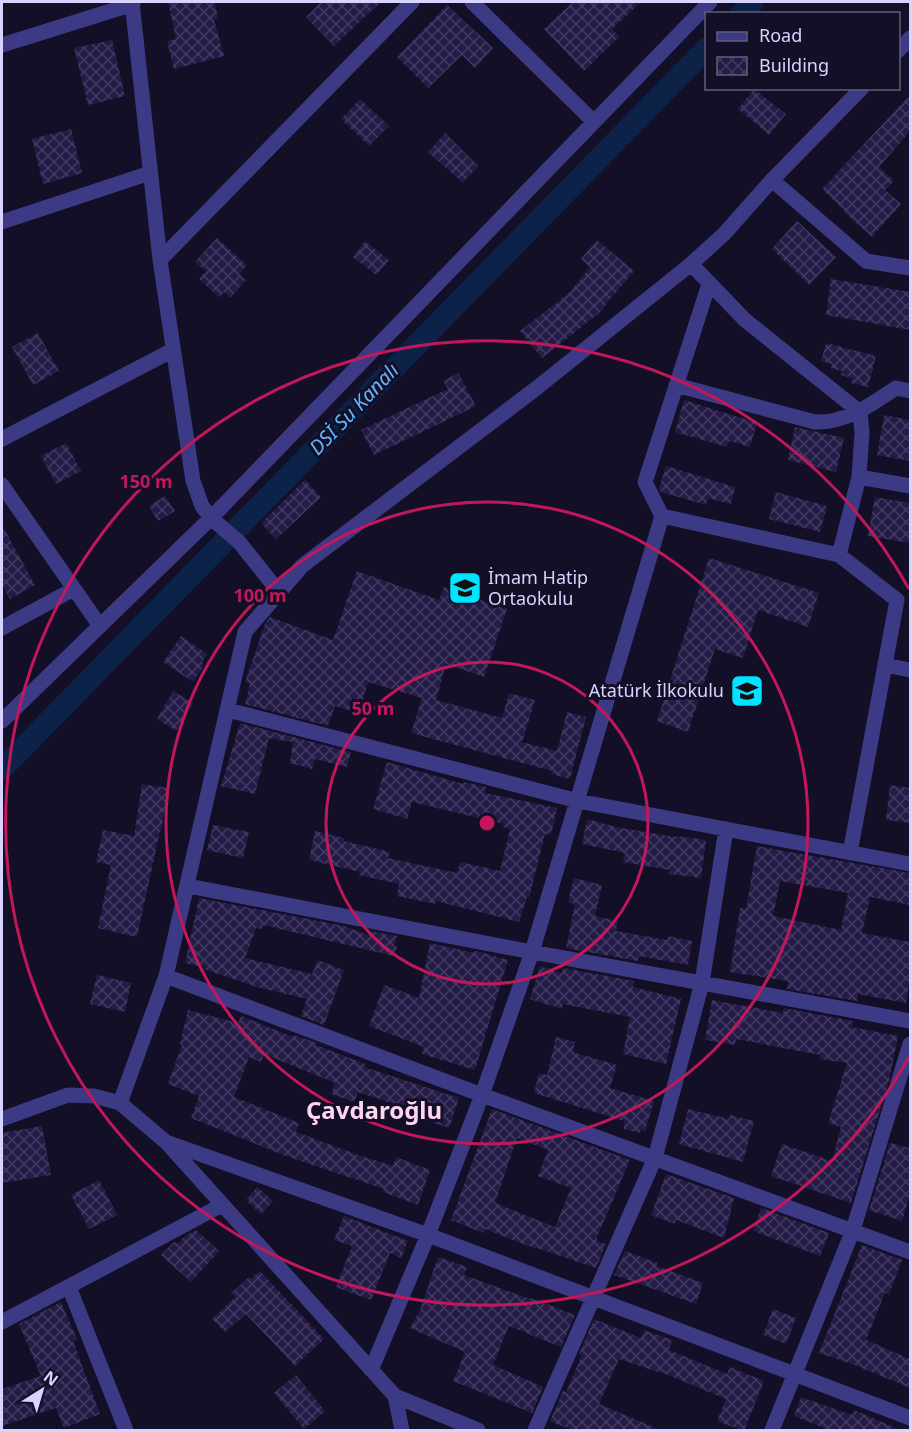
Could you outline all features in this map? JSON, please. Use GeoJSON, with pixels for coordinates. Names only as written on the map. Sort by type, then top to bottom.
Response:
{"type":"FeatureCollection","features":[{"type":"Feature","properties":{"kind":"street"},"geometry":{"type":"LineString","coordinates":[[160,260],[412,2]]}},
{"type":"Feature","properties":{"kind":"street"},"geometry":{"type":"LineString","coordinates":[[472,2],[594,122]]}},
{"type":"Feature","properties":{"kind":"street"},"geometry":{"type":"LineString","coordinates":[[2,721],[211,519],[710,2]]}},
{"type":"Feature","properties":{"kind":"street"},"geometry":{"type":"LineString","coordinates":[[2,45],[132,3],[160,260],[193,481],[202,506],[211,519],[239,542],[279,592]]}},
{"type":"Feature","properties":{"kind":"street"},"geometry":{"type":"LineString","coordinates":[[120,1103],[166,976],[246,632],[302,566],[538,387],[691,264],[724,234],[772,180],[860,90]]}},
{"type":"Feature","properties":{"kind":"street"},"geometry":{"type":"LineString","coordinates":[[2,222],[150,173]]}},
{"type":"Feature","properties":{"kind":"street"},"geometry":{"type":"LineString","coordinates":[[772,180],[866,261],[910,268]]}},
{"type":"Feature","properties":{"kind":"street"},"geometry":{"type":"LineString","coordinates":[[691,264],[745,320],[860,412],[862,433],[859,477],[839,555]]}},
{"type":"Feature","properties":{"kind":"street"},"geometry":{"type":"LineString","coordinates":[[371,1370],[428,1235],[482,1095],[532,952],[662,516],[645,482],[709,284]]}},
{"type":"Feature","properties":{"kind":"street"},"geometry":{"type":"LineString","coordinates":[[2,439],[173,350]]}},
{"type":"Feature","properties":{"kind":"street"},"geometry":{"type":"LineString","coordinates":[[676,385],[815,422],[836,421],[860,412],[896,388],[910,391]]}},
{"type":"Feature","properties":{"kind":"street"},"geometry":{"type":"LineString","coordinates":[[859,477],[910,486]]}},
{"type":"Feature","properties":{"kind":"street"},"geometry":{"type":"LineString","coordinates":[[2,485],[100,626]]}},
{"type":"Feature","properties":{"kind":"street"},"geometry":{"type":"LineString","coordinates":[[662,516],[839,555],[897,600],[850,853]]}},
{"type":"Feature","properties":{"kind":"street"},"geometry":{"type":"LineString","coordinates":[[2,628],[74,589]]}},
{"type":"Feature","properties":{"kind":"street"},"geometry":{"type":"LineString","coordinates":[[885,664],[910,670]]}},
{"type":"Feature","properties":{"kind":"street"},"geometry":{"type":"LineString","coordinates":[[228,710],[578,801],[910,864]]}},
{"type":"Feature","properties":{"kind":"street"},"geometry":{"type":"LineString","coordinates":[[535,1431],[655,1158],[702,983],[726,829]]}},
{"type":"Feature","properties":{"kind":"street"},"geometry":{"type":"LineString","coordinates":[[188,886],[910,1021]]}},
{"type":"Feature","properties":{"kind":"street"},"geometry":{"type":"LineString","coordinates":[[166,976],[910,1252]]}},
{"type":"Feature","properties":{"kind":"street"},"geometry":{"type":"LineString","coordinates":[[772,1431],[853,1230],[910,1044]]}},
{"type":"Feature","properties":{"kind":"street"},"geometry":{"type":"LineString","coordinates":[[2,1119],[68,1095],[94,1096],[120,1103],[166,1142],[395,1396],[478,1431]]}},
{"type":"Feature","properties":{"kind":"street"},"geometry":{"type":"LineString","coordinates":[[166,1142],[428,1235],[910,1418]]}},
{"type":"Feature","properties":{"kind":"street"},"geometry":{"type":"LineString","coordinates":[[2,1322],[222,1204]]}},
{"type":"Feature","properties":{"kind":"street"},"geometry":{"type":"LineString","coordinates":[[69,1287],[126,1431]]}},
{"type":"Feature","properties":{"kind":"street"},"geometry":{"type":"LineString","coordinates":[[395,1396],[402,1431]]}},
{"type":"Feature","properties":{"kind":"building"},"geometry":{"type":"Polygon","coordinates":[[[168,2],[215,2],[218,19],[214,20],[224,56],[174,69],[167,41],[176,39],[168,2]]]}},
{"type":"Feature","properties":{"kind":"building"},"geometry":{"type":"Polygon","coordinates":[[[321,2],[381,2],[334,46],[306,17],[321,2]]]}},
{"type":"Feature","properties":{"kind":"building"},"geometry":{"type":"Polygon","coordinates":[[[573,2],[641,2],[612,29],[619,37],[584,71],[544,29],[573,2]]]}},
{"type":"Feature","properties":{"kind":"building"},"geometry":{"type":"Polygon","coordinates":[[[447,5],[493,48],[475,68],[462,55],[428,88],[397,57],[447,5]]]}},
{"type":"Feature","properties":{"kind":"building"},"geometry":{"type":"Polygon","coordinates":[[[112,40],[125,96],[88,105],[74,48],[112,40]]]}},
{"type":"Feature","properties":{"kind":"building"},"geometry":{"type":"Polygon","coordinates":[[[755,90],[786,114],[769,135],[738,109],[755,90]]]}},
{"type":"Feature","properties":{"kind":"building"},"geometry":{"type":"Polygon","coordinates":[[[910,95],[910,131],[879,167],[894,181],[885,190],[901,204],[872,237],[822,189],[910,95]]]}},
{"type":"Feature","properties":{"kind":"building"},"geometry":{"type":"Polygon","coordinates":[[[360,99],[389,126],[369,146],[341,119],[360,99]]]}},
{"type":"Feature","properties":{"kind":"building"},"geometry":{"type":"Polygon","coordinates":[[[71,129],[82,173],[43,184],[32,139],[71,129]]]}},
{"type":"Feature","properties":{"kind":"building"},"geometry":{"type":"Polygon","coordinates":[[[445,133],[478,166],[463,183],[428,152],[445,133]]]}},
{"type":"Feature","properties":{"kind":"building"},"geometry":{"type":"Polygon","coordinates":[[[797,221],[836,257],[809,285],[772,249],[797,221]]]}},
{"type":"Feature","properties":{"kind":"building"},"geometry":{"type":"Polygon","coordinates":[[[217,238],[247,265],[239,274],[246,280],[230,298],[224,292],[219,297],[199,279],[206,271],[195,262],[217,238]]]}},
{"type":"Feature","properties":{"kind":"building"},"geometry":{"type":"Polygon","coordinates":[[[597,240],[634,271],[598,314],[542,358],[520,331],[569,293],[590,267],[581,259],[597,240]]]}},
{"type":"Feature","properties":{"kind":"building"},"geometry":{"type":"Polygon","coordinates":[[[365,241],[389,260],[376,275],[353,257],[365,241]]]}},
{"type":"Feature","properties":{"kind":"building"},"geometry":{"type":"Polygon","coordinates":[[[831,279],[910,292],[910,330],[826,315],[831,279]]]}},
{"type":"Feature","properties":{"kind":"building"},"geometry":{"type":"Polygon","coordinates":[[[38,333],[59,371],[33,385],[12,347],[38,333]]]}},
{"type":"Feature","properties":{"kind":"building"},"geometry":{"type":"Polygon","coordinates":[[[826,343],[876,356],[868,387],[851,383],[852,378],[841,375],[842,371],[831,368],[832,364],[821,361],[826,343]]]}},
{"type":"Feature","properties":{"kind":"building"},"geometry":{"type":"Polygon","coordinates":[[[458,373],[476,406],[374,455],[361,430],[448,389],[443,381],[458,373]]]}},
{"type":"Feature","properties":{"kind":"building"},"geometry":{"type":"Polygon","coordinates":[[[684,400],[757,423],[750,447],[729,441],[727,447],[675,432],[684,400]]]}},
{"type":"Feature","properties":{"kind":"building"},"geometry":{"type":"Polygon","coordinates":[[[884,415],[910,420],[910,461],[877,455],[884,415]]]}},
{"type":"Feature","properties":{"kind":"building"},"geometry":{"type":"Polygon","coordinates":[[[795,427],[844,438],[836,472],[788,460],[795,427]]]}},
{"type":"Feature","properties":{"kind":"building"},"geometry":{"type":"Polygon","coordinates":[[[66,443],[81,471],[56,484],[41,456],[66,443]]]}},
{"type":"Feature","properties":{"kind":"building"},"geometry":{"type":"Polygon","coordinates":[[[666,466],[735,487],[731,504],[708,498],[706,505],[661,492],[659,489],[666,466]]]}},
{"type":"Feature","properties":{"kind":"building"},"geometry":{"type":"Polygon","coordinates":[[[305,480],[321,497],[276,539],[261,523],[305,480]]]}},
{"type":"Feature","properties":{"kind":"building"},"geometry":{"type":"Polygon","coordinates":[[[776,492],[827,506],[820,532],[769,519],[776,492]]]}},
{"type":"Feature","properties":{"kind":"building"},"geometry":{"type":"Polygon","coordinates":[[[165,496],[175,511],[158,521],[149,506],[165,496]]]}},
{"type":"Feature","properties":{"kind":"building"},"geometry":{"type":"Polygon","coordinates":[[[875,497],[910,503],[910,543],[868,536],[875,497]]]}},
{"type":"Feature","properties":{"kind":"building"},"geometry":{"type":"Polygon","coordinates":[[[2,525],[35,585],[10,599],[2,585],[2,525]]]}},
{"type":"Feature","properties":{"kind":"building"},"geometry":{"type":"Polygon","coordinates":[[[709,558],[819,593],[808,627],[758,610],[743,658],[715,649],[688,732],[657,721],[709,558]]]}},
{"type":"Feature","properties":{"kind":"building"},"geometry":{"type":"Polygon","coordinates":[[[357,571],[439,600],[444,587],[507,609],[484,677],[446,664],[436,700],[502,718],[509,693],[535,700],[522,742],[557,751],[567,712],[586,717],[570,779],[551,774],[552,771],[411,733],[422,698],[368,682],[359,713],[335,706],[328,726],[245,704],[250,684],[245,682],[265,624],[270,617],[333,640],[357,571]]]}},
{"type":"Feature","properties":{"kind":"building"},"geometry":{"type":"Polygon","coordinates":[[[181,636],[207,654],[202,662],[204,665],[193,682],[163,662],[181,636]]]}},
{"type":"Feature","properties":{"kind":"building"},"geometry":{"type":"Polygon","coordinates":[[[173,691],[193,703],[176,731],[157,719],[173,691]]]}},
{"type":"Feature","properties":{"kind":"building"},"geometry":{"type":"Polygon","coordinates":[[[240,723],[351,752],[347,767],[315,759],[312,769],[290,763],[293,742],[269,738],[255,794],[221,786],[240,723]]]}},
{"type":"Feature","properties":{"kind":"building"},"geometry":{"type":"Polygon","coordinates":[[[387,762],[463,784],[464,782],[486,787],[485,793],[557,808],[551,835],[545,834],[529,898],[527,897],[519,922],[436,901],[435,904],[397,896],[399,884],[309,860],[315,831],[344,838],[344,841],[390,852],[388,858],[457,873],[460,862],[500,871],[510,829],[503,827],[504,824],[412,802],[407,819],[373,809],[387,762]]]}},
{"type":"Feature","properties":{"kind":"building"},"geometry":{"type":"Polygon","coordinates":[[[142,784],[168,788],[161,832],[137,937],[98,928],[111,865],[96,862],[103,830],[134,836],[142,784]]]}},
{"type":"Feature","properties":{"kind":"building"},"geometry":{"type":"Polygon","coordinates":[[[890,785],[910,788],[910,823],[886,820],[890,785]]]}},
{"type":"Feature","properties":{"kind":"building"},"geometry":{"type":"Polygon","coordinates":[[[587,819],[616,827],[706,840],[701,878],[669,874],[670,870],[623,862],[625,853],[582,844],[587,819]]]}},
{"type":"Feature","properties":{"kind":"building"},"geometry":{"type":"Polygon","coordinates":[[[213,825],[249,832],[243,858],[207,850],[213,825]]]}},
{"type":"Feature","properties":{"kind":"building"},"geometry":{"type":"Polygon","coordinates":[[[757,846],[910,873],[910,905],[870,897],[862,933],[910,942],[910,975],[906,1003],[858,994],[857,1001],[787,989],[788,981],[730,972],[740,908],[746,909],[757,846]],[[780,881],[773,916],[841,930],[848,893],[780,881]]]}},
{"type":"Feature","properties":{"kind":"building"},"geometry":{"type":"Polygon","coordinates":[[[574,878],[602,885],[595,916],[618,921],[616,931],[667,940],[668,936],[692,941],[688,965],[639,956],[638,961],[566,948],[575,904],[568,902],[574,878]]]}},
{"type":"Feature","properties":{"kind":"building"},"geometry":{"type":"Polygon","coordinates":[[[199,898],[344,926],[368,935],[369,931],[397,936],[394,946],[397,947],[394,956],[263,925],[262,929],[256,928],[245,958],[312,974],[318,960],[344,970],[324,1025],[301,1016],[307,999],[257,987],[204,969],[205,967],[185,963],[199,898]]]}},
{"type":"Feature","properties":{"kind":"building"},"geometry":{"type":"Polygon","coordinates":[[[430,943],[474,953],[475,951],[481,952],[508,960],[475,1070],[422,1054],[424,1047],[369,1026],[384,985],[419,998],[430,943]]]}},
{"type":"Feature","properties":{"kind":"building"},"geometry":{"type":"Polygon","coordinates":[[[540,966],[562,973],[563,968],[634,981],[633,987],[681,999],[666,1064],[623,1054],[630,1017],[563,1004],[562,1009],[530,999],[540,966]]]}},
{"type":"Feature","properties":{"kind":"building"},"geometry":{"type":"Polygon","coordinates":[[[97,975],[131,983],[125,1012],[90,1004],[97,975]]]}},
{"type":"Feature","properties":{"kind":"building"},"geometry":{"type":"Polygon","coordinates":[[[712,1000],[783,1013],[784,1008],[853,1021],[852,1027],[898,1036],[889,1081],[851,1203],[771,1176],[782,1144],[832,1161],[841,1127],[828,1123],[847,1063],[820,1059],[820,1055],[736,1039],[735,1045],[705,1040],[712,1000]]]}},
{"type":"Feature","properties":{"kind":"building"},"geometry":{"type":"Polygon","coordinates":[[[188,1010],[238,1023],[241,1016],[293,1037],[294,1035],[317,1043],[316,1045],[365,1064],[364,1067],[459,1098],[449,1128],[414,1116],[415,1111],[358,1092],[354,1102],[331,1094],[335,1083],[264,1054],[261,1062],[249,1057],[234,1097],[299,1123],[296,1132],[393,1166],[396,1157],[430,1170],[418,1205],[383,1192],[384,1189],[286,1156],[191,1118],[199,1096],[168,1084],[182,1045],[180,1044],[188,1010]]]}},
{"type":"Feature","properties":{"kind":"building"},"geometry":{"type":"Polygon","coordinates":[[[556,1037],[575,1042],[573,1052],[617,1065],[610,1088],[654,1101],[645,1131],[641,1130],[640,1133],[624,1129],[624,1121],[534,1093],[539,1073],[547,1075],[556,1037]]]}},
{"type":"Feature","properties":{"kind":"building"},"geometry":{"type":"Polygon","coordinates":[[[492,1109],[630,1160],[597,1237],[597,1241],[606,1244],[596,1268],[536,1249],[485,1229],[483,1233],[451,1220],[492,1109]],[[517,1138],[495,1203],[555,1227],[571,1188],[538,1176],[548,1150],[517,1138]]]}},
{"type":"Feature","properties":{"kind":"building"},"geometry":{"type":"Polygon","coordinates":[[[688,1109],[729,1119],[730,1115],[754,1121],[743,1162],[679,1144],[688,1109]]]}},
{"type":"Feature","properties":{"kind":"building"},"geometry":{"type":"Polygon","coordinates":[[[42,1126],[51,1175],[2,1183],[2,1133],[42,1126]]]}},
{"type":"Feature","properties":{"kind":"building"},"geometry":{"type":"Polygon","coordinates":[[[890,1143],[910,1148],[910,1194],[902,1221],[869,1210],[890,1143]]]}},
{"type":"Feature","properties":{"kind":"building"},"geometry":{"type":"Polygon","coordinates":[[[666,1174],[734,1198],[724,1238],[676,1220],[675,1224],[651,1215],[666,1174]]]}},
{"type":"Feature","properties":{"kind":"building"},"geometry":{"type":"Polygon","coordinates":[[[99,1180],[117,1215],[89,1229],[71,1195],[99,1180]]]}},
{"type":"Feature","properties":{"kind":"building"},"geometry":{"type":"Polygon","coordinates":[[[257,1187],[273,1201],[261,1214],[246,1200],[257,1187]]]}},
{"type":"Feature","properties":{"kind":"building"},"geometry":{"type":"Polygon","coordinates":[[[761,1208],[829,1233],[820,1256],[753,1231],[761,1208]]]}},
{"type":"Feature","properties":{"kind":"building"},"geometry":{"type":"Polygon","coordinates":[[[344,1216],[408,1241],[401,1258],[390,1253],[371,1300],[336,1287],[352,1246],[334,1240],[344,1216]]]}},
{"type":"Feature","properties":{"kind":"building"},"geometry":{"type":"Polygon","coordinates":[[[196,1230],[219,1251],[191,1282],[161,1255],[174,1242],[178,1244],[185,1236],[196,1230]]]}},
{"type":"Feature","properties":{"kind":"building"},"geometry":{"type":"Polygon","coordinates":[[[862,1245],[902,1260],[889,1294],[885,1293],[866,1340],[910,1359],[910,1388],[819,1353],[862,1245]]]}},
{"type":"Feature","properties":{"kind":"building"},"geometry":{"type":"Polygon","coordinates":[[[625,1251],[703,1283],[696,1304],[614,1275],[625,1251]]]}},
{"type":"Feature","properties":{"kind":"building"},"geometry":{"type":"Polygon","coordinates":[[[438,1257],[467,1267],[464,1275],[575,1315],[561,1347],[509,1326],[493,1365],[543,1387],[532,1413],[453,1381],[465,1352],[410,1328],[420,1310],[438,1257]]]}},
{"type":"Feature","properties":{"kind":"building"},"geometry":{"type":"Polygon","coordinates":[[[260,1271],[324,1339],[295,1366],[246,1314],[225,1332],[212,1319],[235,1297],[231,1293],[249,1277],[251,1279],[260,1271]]]}},
{"type":"Feature","properties":{"kind":"building"},"geometry":{"type":"Polygon","coordinates":[[[61,1302],[77,1339],[73,1341],[100,1414],[64,1428],[56,1408],[2,1426],[2,1389],[41,1376],[19,1324],[61,1302]]]}},
{"type":"Feature","properties":{"kind":"building"},"geometry":{"type":"Polygon","coordinates":[[[773,1309],[796,1318],[786,1344],[763,1335],[773,1309]]]}},
{"type":"Feature","properties":{"kind":"building"},"geometry":{"type":"Polygon","coordinates":[[[594,1319],[641,1338],[644,1330],[672,1340],[669,1350],[727,1374],[730,1367],[764,1381],[744,1431],[717,1421],[726,1399],[661,1372],[619,1359],[599,1404],[663,1431],[575,1431],[550,1421],[582,1355],[579,1354],[594,1319]]]}},
{"type":"Feature","properties":{"kind":"building"},"geometry":{"type":"Polygon","coordinates":[[[296,1375],[325,1411],[304,1429],[274,1393],[296,1375]]]}},
{"type":"Feature","properties":{"kind":"building"},"geometry":{"type":"Polygon","coordinates":[[[801,1397],[852,1415],[854,1410],[903,1431],[832,1431],[794,1416],[801,1397]]]}},
{"type":"Feature","properties":{"kind":"waterway","name":"DSİ Su Kanalı"},"geometry":{"type":"LineString","coordinates":[[743,12],[753,2]]}},
{"type":"Feature","properties":{"kind":"waterway","name":"DSİ Su Kanalı"},"geometry":{"type":"LineString","coordinates":[[2,769],[705,50]]}},
{"type":"Feature","properties":{"kind":"place","name":"İmam Hatip Ortaokulu"},"geometry":{"type":"Point","coordinates":[465,588]}},
{"type":"Feature","properties":{"kind":"place","name":"Atatürk İlkokulu"},"geometry":{"type":"Point","coordinates":[747,691]}},
{"type":"Feature","properties":{"kind":"district","name":"Çavdaroğlu"},"geometry":{"type":"Point","coordinates":[374,1111]}}]}
